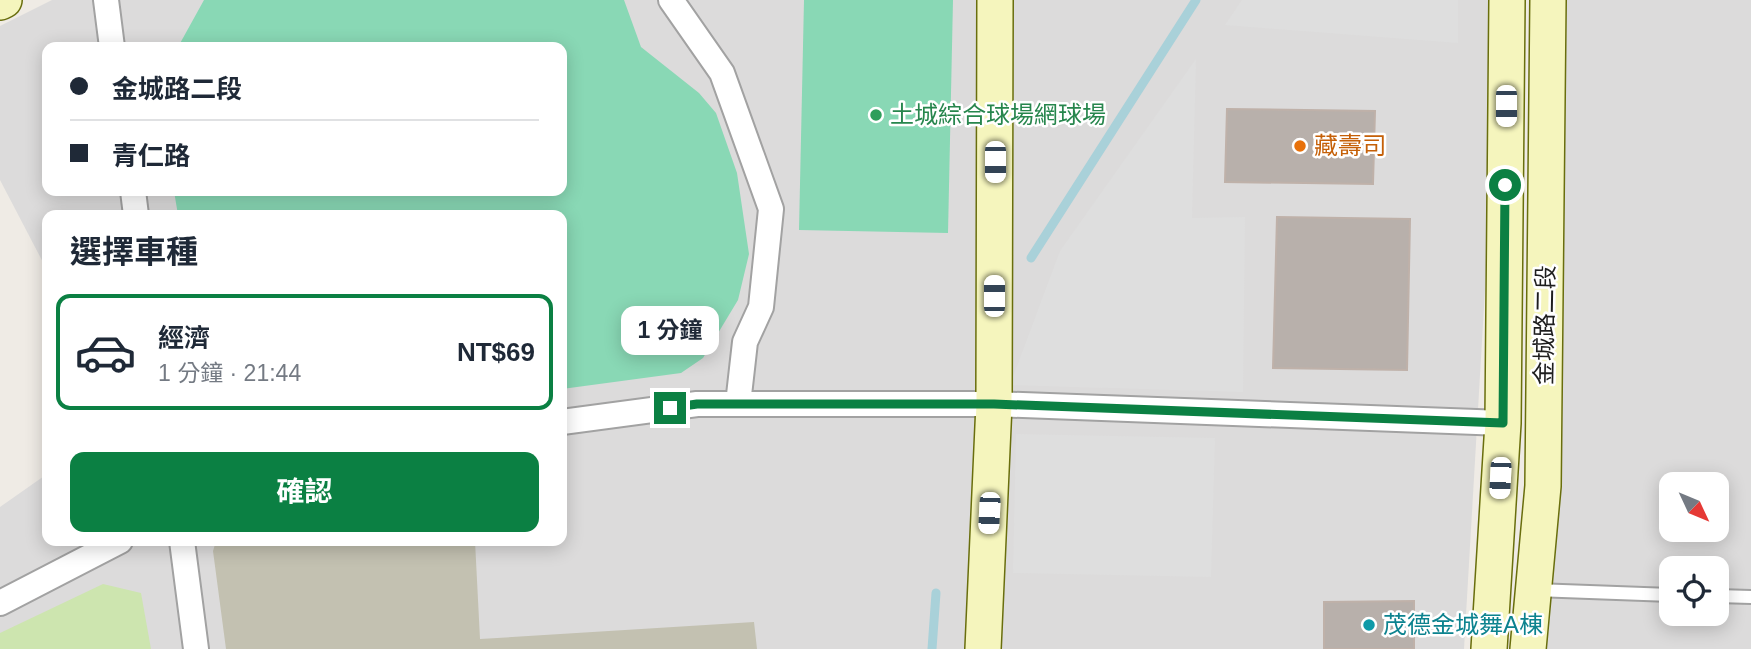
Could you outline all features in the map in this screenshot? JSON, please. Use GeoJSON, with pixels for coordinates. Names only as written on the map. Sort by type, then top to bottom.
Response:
{"type":"FeatureCollection","features":[{"type":"Feature","properties":{"kind":"main road"},"geometry":{"type":"LineString","coordinates":[[983,649],[994,404],[995,0]]}},
{"type":"Feature","properties":{"kind":"main road","name":"金城路二段"},"geometry":{"type":"LineString","coordinates":[[1489,649],[1503,423],[1507,0]]}},
{"type":"Feature","properties":{"kind":"main road","name":"金城路二段"},"geometry":{"type":"LineString","coordinates":[[1528,649],[1543,486],[1548,0]]}},
{"type":"Feature","properties":{"kind":"street"},"geometry":{"type":"LineString","coordinates":[[106,0],[111,42]]}},
{"type":"Feature","properties":{"kind":"street"},"geometry":{"type":"LineString","coordinates":[[671,0],[722,74],[771,209],[761,307],[746,342],[738,404]]}},
{"type":"Feature","properties":{"kind":"street"},"geometry":{"type":"LineString","coordinates":[[567,421],[697,404],[994,404],[1503,423]]}},
{"type":"Feature","properties":{"kind":"street"},"geometry":{"type":"LineString","coordinates":[[0,603],[110,546]]}},
{"type":"Feature","properties":{"kind":"street"},"geometry":{"type":"LineString","coordinates":[[184,546],[196,649]]}},
{"type":"Feature","properties":{"kind":"lane"},"geometry":{"type":"LineString","coordinates":[[1535,590],[1659,595]]}},
{"type":"Feature","properties":{"kind":"lane"},"geometry":{"type":"LineString","coordinates":[[1729,596],[1751,597]]}},
{"type":"Feature","properties":{"kind":"shaded area"},"geometry":{"type":"Polygon","coordinates":[[[52,0],[983,0],[980,356],[973,453],[972,649],[0,649],[0,507],[42,478],[42,546],[567,546],[567,210],[42,210],[42,260],[0,180],[0,26],[52,0]]]}},
{"type":"Feature","properties":{"kind":"shaded area"},"geometry":{"type":"Polygon","coordinates":[[[1004,0],[1495,0],[1491,187],[1464,649],[1001,649],[1004,0]]]}},
{"type":"Feature","properties":{"kind":"shaded area"},"geometry":{"type":"Polygon","coordinates":[[[1242,0],[1458,0],[1458,43],[1225,25],[1242,0]]]}},
{"type":"Feature","properties":{"kind":"shaded area"},"geometry":{"type":"Polygon","coordinates":[[[1563,0],[1751,0],[1751,649],[1545,649],[1551,542],[1563,0]]]}},
{"type":"Feature","properties":{"kind":"shaded area"},"geometry":{"type":"Polygon","coordinates":[[[1196,59],[1192,218],[1245,217],[1243,392],[1010,385],[1060,251],[1196,59]]]}},
{"type":"Feature","properties":{"kind":"shaded area"},"geometry":{"type":"Polygon","coordinates":[[[1016,434],[1215,438],[1211,577],[1013,573],[1016,434]]]}},
{"type":"Feature","properties":{"kind":"shaded area"},"geometry":{"type":"Polygon","coordinates":[[[214,546],[475,546],[480,639],[754,622],[757,649],[226,649],[214,546]]]}},
{"type":"Feature","properties":{"kind":"green space"},"geometry":{"type":"Polygon","coordinates":[[[204,0],[624,0],[641,47],[699,93],[716,113],[737,173],[749,254],[738,300],[703,358],[681,373],[567,388],[567,210],[177,210],[175,196],[567,196],[567,42],[181,42],[204,0]]]}},
{"type":"Feature","properties":{"kind":"green space","name":"土城綜合球場網球場"},"geometry":{"type":"Polygon","coordinates":[[[804,0],[953,0],[948,233],[799,230],[804,0]]]}},
{"type":"Feature","properties":{"kind":"green space"},"geometry":{"type":"Polygon","coordinates":[[[103,584],[141,593],[151,649],[0,649],[0,633],[103,584]]]}},
{"type":"Feature","properties":{"kind":"building","name":"藏壽司"},"geometry":{"type":"Polygon","coordinates":[[[1227,109],[1375,111],[1373,184],[1225,182],[1227,109]]]}},
{"type":"Feature","properties":{"kind":"building"},"geometry":{"type":"Polygon","coordinates":[[[1277,217],[1410,219],[1407,370],[1273,368],[1277,217]]]}},
{"type":"Feature","properties":{"kind":"building","name":"茂德金城舞A棟"},"geometry":{"type":"Polygon","coordinates":[[[1414,601],[1414,649],[1324,649],[1324,602],[1414,601]]]}},
{"type":"Feature","properties":{"kind":"waterway"},"geometry":{"type":"LineString","coordinates":[[1031,258],[1196,0]]}},
{"type":"Feature","properties":{"kind":"waterway"},"geometry":{"type":"LineString","coordinates":[[932,649],[936,593]]}},
{"type":"Feature","properties":{"kind":"place","name":"土城綜合球場網球場"},"geometry":{"type":"Point","coordinates":[876,115]}},
{"type":"Feature","properties":{"kind":"place","name":"藏壽司"},"geometry":{"type":"Point","coordinates":[1300,146]}},
{"type":"Feature","properties":{"kind":"place","name":"茂德金城舞A棟"},"geometry":{"type":"Point","coordinates":[1369,625]}},
{"type":"Feature","properties":{"kind":"route"},"geometry":{"type":"LineString","coordinates":[[670,408],[697,404],[994,404],[1503,423],[1505,185]]}}]}
